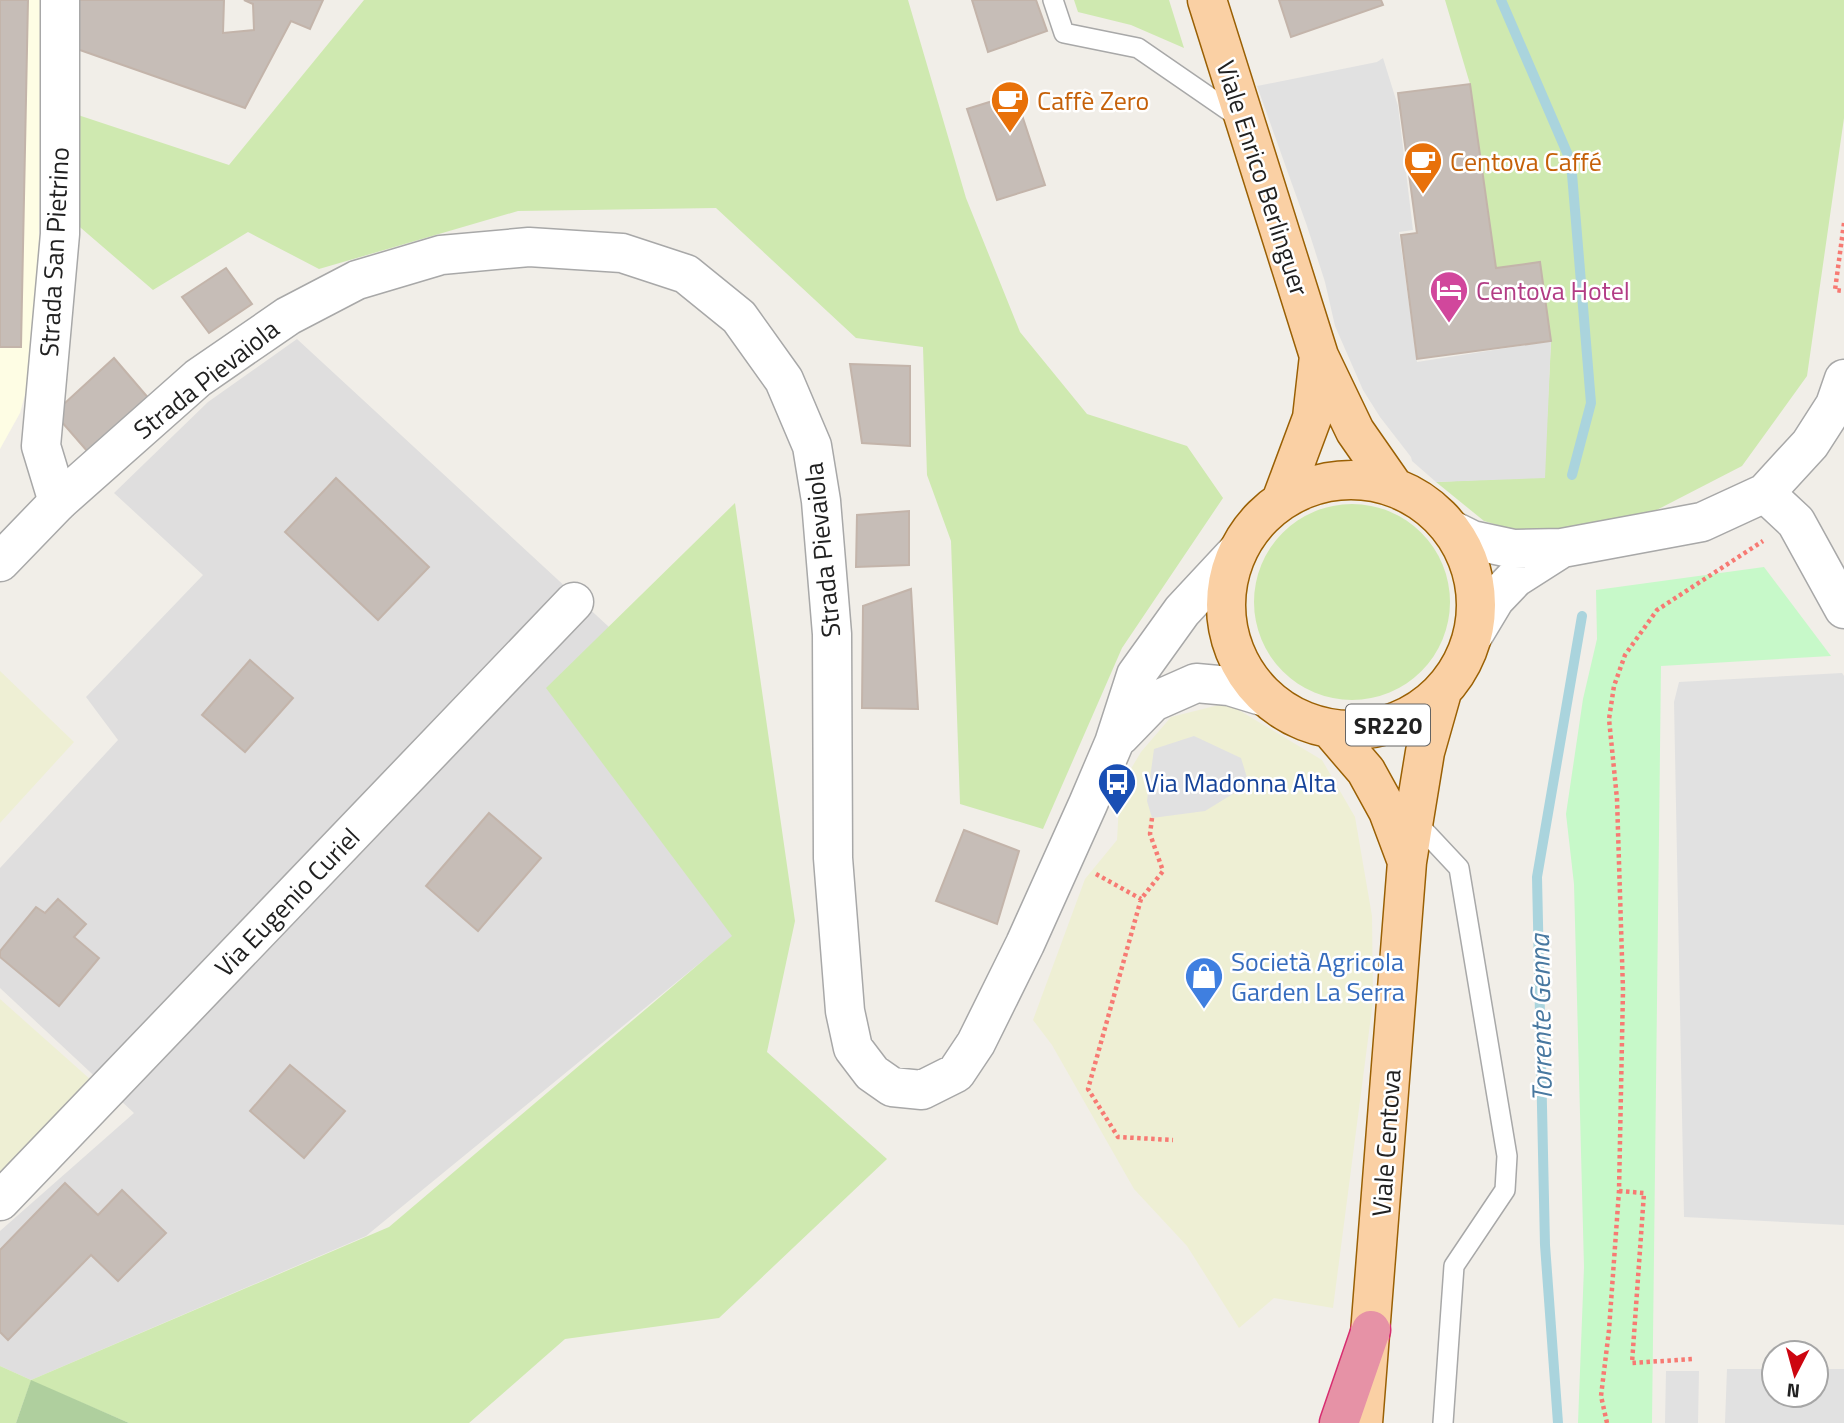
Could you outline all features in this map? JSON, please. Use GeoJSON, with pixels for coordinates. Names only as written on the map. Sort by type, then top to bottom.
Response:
{"type":"FeatureCollection","features":[{"type":"Feature","properties":{"kind":"highway"},"geometry":{"type":"LineString","coordinates":[[1339,1423],[1371,1330]]}},
{"type":"Feature","properties":{"kind":"main road","name":"Viale Enrico Berlinguer"},"geometry":{"type":"LineString","coordinates":[[1206,0],[1319,356],[1355,430],[1394,487]]}},
{"type":"Feature","properties":{"kind":"main road"},"geometry":{"type":"LineString","coordinates":[[1281,500],[1312,418],[1319,356]]}},
{"type":"Feature","properties":{"kind":"main road","name":"SR220"},"geometry":{"type":"LineString","coordinates":[[1364,480],[1394,487],[1428,506],[1452,530],[1469,562],[1477,598],[1474,634],[1462,665],[1442,692],[1413,715],[1379,728],[1349,731],[1330,729],[1300,720],[1265,697],[1242,666],[1227,630],[1225,604],[1228,579],[1236,554],[1251,528],[1281,500],[1302,489],[1325,482],[1364,480]]}},
{"type":"Feature","properties":{"kind":"main road","name":"Viale Centova"},"geometry":{"type":"LineString","coordinates":[[1363,1423],[1407,862],[1425,752],[1442,692]]}},
{"type":"Feature","properties":{"kind":"main road","name":"Viale Centova"},"geometry":{"type":"LineString","coordinates":[[1330,729],[1366,771],[1388,811],[1407,862]]}},
{"type":"Feature","properties":{"kind":"street","name":"Strada San Pietrino"},"geometry":{"type":"LineString","coordinates":[[58,502],[41,446],[60,234],[60,0]]}},
{"type":"Feature","properties":{"kind":"street","name":"Strada Pievaiola"},"geometry":{"type":"LineString","coordinates":[[58,502],[198,378],[288,316],[357,280],[441,255],[529,247],[622,253],[686,274],[739,317],[784,380],[811,446],[821,501],[832,634],[833,858],[845,1011],[853,1048],[872,1073],[892,1087],[922,1090],[956,1073],[976,1043],[1026,944],[1114,743]]}},
{"type":"Feature","properties":{"kind":"street","name":"SR220"},"geometry":{"type":"LineString","coordinates":[[1452,530],[1472,540],[1514,549],[1562,548],[1702,522],[1765,493],[1810,443],[1835,405],[1844,379]]}},
{"type":"Feature","properties":{"kind":"street"},"geometry":{"type":"LineString","coordinates":[[1765,493],[1796,522],[1844,609]]}},
{"type":"Feature","properties":{"kind":"street","name":"SR220"},"geometry":{"type":"LineString","coordinates":[[0,562],[58,502]]}},
{"type":"Feature","properties":{"kind":"street","name":"SR220"},"geometry":{"type":"LineString","coordinates":[[1474,634],[1496,599],[1515,578],[1562,548]]}},
{"type":"Feature","properties":{"kind":"street","name":"SR220"},"geometry":{"type":"LineString","coordinates":[[1114,743],[1136,675],[1182,611],[1236,554]]}},
{"type":"Feature","properties":{"kind":"street","name":"Via Eugenio Curiel"},"geometry":{"type":"LineString","coordinates":[[0,1201],[574,603]]}},
{"type":"Feature","properties":{"kind":"street","name":"SR220"},"geometry":{"type":"LineString","coordinates":[[1114,743],[1153,702],[1196,682],[1229,686],[1265,697]]}},
{"type":"Feature","properties":{"kind":"lane"},"geometry":{"type":"LineString","coordinates":[[1053,0],[1064,33],[1138,48],[1245,121]]}},
{"type":"Feature","properties":{"kind":"lane"},"geometry":{"type":"LineString","coordinates":[[1414,820],[1459,868],[1507,1156],[1506,1191],[1454,1266],[1443,1423]]}},
{"type":"Feature","properties":{"kind":"path"},"geometry":{"type":"LineString","coordinates":[[1844,223],[1835,289],[1844,291]]}},
{"type":"Feature","properties":{"kind":"path"},"geometry":{"type":"LineString","coordinates":[[1607,1423],[1601,1396],[1609,1330],[1619,1191],[1623,990],[1617,799],[1609,719],[1614,686],[1625,655],[1657,610],[1741,554],[1796,522]]}},
{"type":"Feature","properties":{"kind":"path"},"geometry":{"type":"LineString","coordinates":[[1152,818],[1150,834],[1163,871],[1141,899],[1088,1089],[1118,1137],[1173,1140]]}},
{"type":"Feature","properties":{"kind":"path"},"geometry":{"type":"LineString","coordinates":[[1064,856],[1141,899]]}},
{"type":"Feature","properties":{"kind":"path"},"geometry":{"type":"LineString","coordinates":[[1619,1191],[1644,1192],[1633,1363],[1693,1359]]}},
{"type":"Feature","properties":{"kind":"shaded area"},"geometry":{"type":"Polygon","coordinates":[[[0,0],[43,0],[37,351],[20,413],[0,449],[0,0]]]}},
{"type":"Feature","properties":{"kind":"shaded area"},"geometry":{"type":"Polygon","coordinates":[[[1383,58],[1398,106],[1413,230],[1399,232],[1417,362],[1551,341],[1545,478],[1436,482],[1412,461],[1380,417],[1363,390],[1335,326],[1325,282],[1307,226],[1257,86],[1377,62],[1383,58]]]}},
{"type":"Feature","properties":{"kind":"shaded area"},"geometry":{"type":"Polygon","coordinates":[[[297,339],[609,627],[547,688],[733,936],[366,1236],[31,1380],[0,1366],[0,1231],[134,1113],[0,988],[0,868],[118,740],[86,697],[203,575],[114,493],[208,402],[297,339]]]}},
{"type":"Feature","properties":{"kind":"shaded area"},"geometry":{"type":"Polygon","coordinates":[[[0,671],[74,742],[0,823],[0,671]]]}},
{"type":"Feature","properties":{"kind":"shaded area"},"geometry":{"type":"Polygon","coordinates":[[[1842,673],[1844,1225],[1684,1217],[1674,702],[1679,682],[1842,673]]]}},
{"type":"Feature","properties":{"kind":"shaded area","name":"Società Agricola Garden La Serra"},"geometry":{"type":"Polygon","coordinates":[[[1227,703],[1322,760],[1355,817],[1372,916],[1373,1001],[1333,1308],[1274,1298],[1239,1328],[1187,1246],[1134,1189],[1052,1045],[1033,1020],[1085,879],[1117,840],[1120,787],[1141,752],[1171,717],[1227,703]]]}},
{"type":"Feature","properties":{"kind":"shaded area"},"geometry":{"type":"Polygon","coordinates":[[[1194,736],[1241,758],[1249,784],[1205,811],[1152,818],[1147,801],[1154,749],[1194,736]]]}},
{"type":"Feature","properties":{"kind":"shaded area"},"geometry":{"type":"Polygon","coordinates":[[[0,999],[91,1080],[0,1172],[0,999]]]}},
{"type":"Feature","properties":{"kind":"shaded area"},"geometry":{"type":"Polygon","coordinates":[[[1727,1369],[1760,1369],[1760,1409],[1830,1409],[1830,1369],[1844,1369],[1844,1423],[1725,1423],[1727,1369]]]}},
{"type":"Feature","properties":{"kind":"shaded area"},"geometry":{"type":"Polygon","coordinates":[[[1666,1371],[1699,1371],[1698,1423],[1665,1423],[1666,1371]]]}},
{"type":"Feature","properties":{"kind":"green space"},"geometry":{"type":"Polygon","coordinates":[[[364,0],[908,0],[966,198],[1020,332],[1087,414],[1187,446],[1223,498],[1122,648],[1043,829],[960,804],[951,541],[927,475],[923,347],[856,338],[716,208],[518,211],[319,269],[248,232],[153,290],[74,222],[78,115],[229,165],[364,0]]]}},
{"type":"Feature","properties":{"kind":"green space"},"geometry":{"type":"Polygon","coordinates":[[[1074,0],[1169,0],[1184,48],[1131,25],[1078,12],[1074,0]]]}},
{"type":"Feature","properties":{"kind":"green space"},"geometry":{"type":"Polygon","coordinates":[[[1445,0],[1844,0],[1844,118],[1807,376],[1742,466],[1645,516],[1541,538],[1484,521],[1436,482],[1544,477],[1551,341],[1540,263],[1496,268],[1470,84],[1445,0]]]}},
{"type":"Feature","properties":{"kind":"green space"},"geometry":{"type":"Polygon","coordinates":[[[735,503],[795,921],[767,1052],[887,1159],[719,1318],[565,1339],[469,1423],[129,1423],[31,1381],[16,1423],[0,1423],[0,1366],[31,1380],[389,1227],[732,936],[546,688],[735,503]]]}},
{"type":"Feature","properties":{"kind":"green space"},"geometry":{"type":"Polygon","coordinates":[[[1352,504],[1390,511],[1407,520],[1421,533],[1434,547],[1443,564],[1450,602],[1443,640],[1434,657],[1421,671],[1407,684],[1390,693],[1352,700],[1314,693],[1297,684],[1283,671],[1270,657],[1261,640],[1254,602],[1261,564],[1270,547],[1283,533],[1297,520],[1314,511],[1352,504]]]}},
{"type":"Feature","properties":{"kind":"green space"},"geometry":{"type":"Polygon","coordinates":[[[1764,567],[1831,656],[1661,666],[1652,1423],[1578,1423],[1584,1267],[1574,884],[1566,814],[1583,699],[1597,639],[1596,590],[1764,567]]]}},
{"type":"Feature","properties":{"kind":"green space"},"geometry":{"type":"Polygon","coordinates":[[[31,1380],[129,1423],[16,1423],[31,1380]]]}},
{"type":"Feature","properties":{"kind":"building"},"geometry":{"type":"Polygon","coordinates":[[[0,0],[28,0],[21,347],[0,347],[0,0]]]}},
{"type":"Feature","properties":{"kind":"building"},"geometry":{"type":"Polygon","coordinates":[[[79,0],[224,0],[223,33],[254,30],[253,4],[244,0],[323,0],[310,29],[291,21],[245,108],[77,49],[79,0]]]}},
{"type":"Feature","properties":{"kind":"building"},"geometry":{"type":"Polygon","coordinates":[[[972,0],[1036,0],[1047,31],[988,52],[972,0]]]}},
{"type":"Feature","properties":{"kind":"building"},"geometry":{"type":"Polygon","coordinates":[[[1279,0],[1381,0],[1383,5],[1291,37],[1279,0]]]}},
{"type":"Feature","properties":{"kind":"building"},"geometry":{"type":"Polygon","coordinates":[[[1470,84],[1496,268],[1540,262],[1551,341],[1417,359],[1401,235],[1417,233],[1398,93],[1470,84]]]}},
{"type":"Feature","properties":{"kind":"building"},"geometry":{"type":"Polygon","coordinates":[[[1015,94],[1045,185],[997,200],[967,109],[1015,94]]]}},
{"type":"Feature","properties":{"kind":"building"},"geometry":{"type":"Polygon","coordinates":[[[226,268],[252,304],[209,333],[182,297],[226,268]]]}},
{"type":"Feature","properties":{"kind":"building"},"geometry":{"type":"Polygon","coordinates":[[[114,358],[150,400],[88,452],[54,413],[114,358]]]}},
{"type":"Feature","properties":{"kind":"building"},"geometry":{"type":"Polygon","coordinates":[[[850,364],[910,366],[910,446],[862,443],[850,364]]]}},
{"type":"Feature","properties":{"kind":"building"},"geometry":{"type":"Polygon","coordinates":[[[336,478],[429,567],[378,620],[285,532],[336,478]]]}},
{"type":"Feature","properties":{"kind":"building"},"geometry":{"type":"Polygon","coordinates":[[[909,511],[909,565],[856,567],[857,515],[909,511]]]}},
{"type":"Feature","properties":{"kind":"building"},"geometry":{"type":"Polygon","coordinates":[[[911,589],[918,709],[862,708],[863,606],[911,589]]]}},
{"type":"Feature","properties":{"kind":"building"},"geometry":{"type":"Polygon","coordinates":[[[250,660],[293,698],[245,752],[202,715],[250,660]]]}},
{"type":"Feature","properties":{"kind":"building"},"geometry":{"type":"Polygon","coordinates":[[[489,813],[541,858],[478,931],[426,886],[489,813]]]}},
{"type":"Feature","properties":{"kind":"building"},"geometry":{"type":"Polygon","coordinates":[[[964,830],[1019,851],[997,924],[936,901],[964,830]]]}},
{"type":"Feature","properties":{"kind":"building"},"geometry":{"type":"Polygon","coordinates":[[[58,899],[86,924],[74,937],[99,958],[59,1006],[0,957],[0,951],[36,907],[45,913],[58,899]]]}},
{"type":"Feature","properties":{"kind":"building"},"geometry":{"type":"Polygon","coordinates":[[[290,1065],[345,1111],[304,1158],[250,1111],[290,1065]]]}},
{"type":"Feature","properties":{"kind":"building"},"geometry":{"type":"Polygon","coordinates":[[[65,1183],[98,1215],[122,1190],[166,1233],[118,1281],[91,1255],[8,1340],[0,1332],[0,1250],[65,1183]]]}},
{"type":"Feature","properties":{"kind":"waterway","name":"Torrente Genna"},"geometry":{"type":"LineString","coordinates":[[1501,0],[1571,162],[1591,403],[1572,475]]}},
{"type":"Feature","properties":{"kind":"waterway","name":"Torrente Genna"},"geometry":{"type":"LineString","coordinates":[[1558,1423],[1545,1245],[1537,877],[1582,616]]}},
{"type":"Feature","properties":{"kind":"place","name":"Caffè Zero"},"geometry":{"type":"Point","coordinates":[1010,134]}},
{"type":"Feature","properties":{"kind":"place","name":"Centova Caffé"},"geometry":{"type":"Point","coordinates":[1423,195]}},
{"type":"Feature","properties":{"kind":"place","name":"Centova Hotel"},"geometry":{"type":"Point","coordinates":[1449,324]}},
{"type":"Feature","properties":{"kind":"place","name":"Via Madonna Alta"},"geometry":{"type":"Point","coordinates":[1117,816]}},
{"type":"Feature","properties":{"kind":"place","name":"Società Agricola Garden La Serra"},"geometry":{"type":"Point","coordinates":[1204,1010]}}]}
